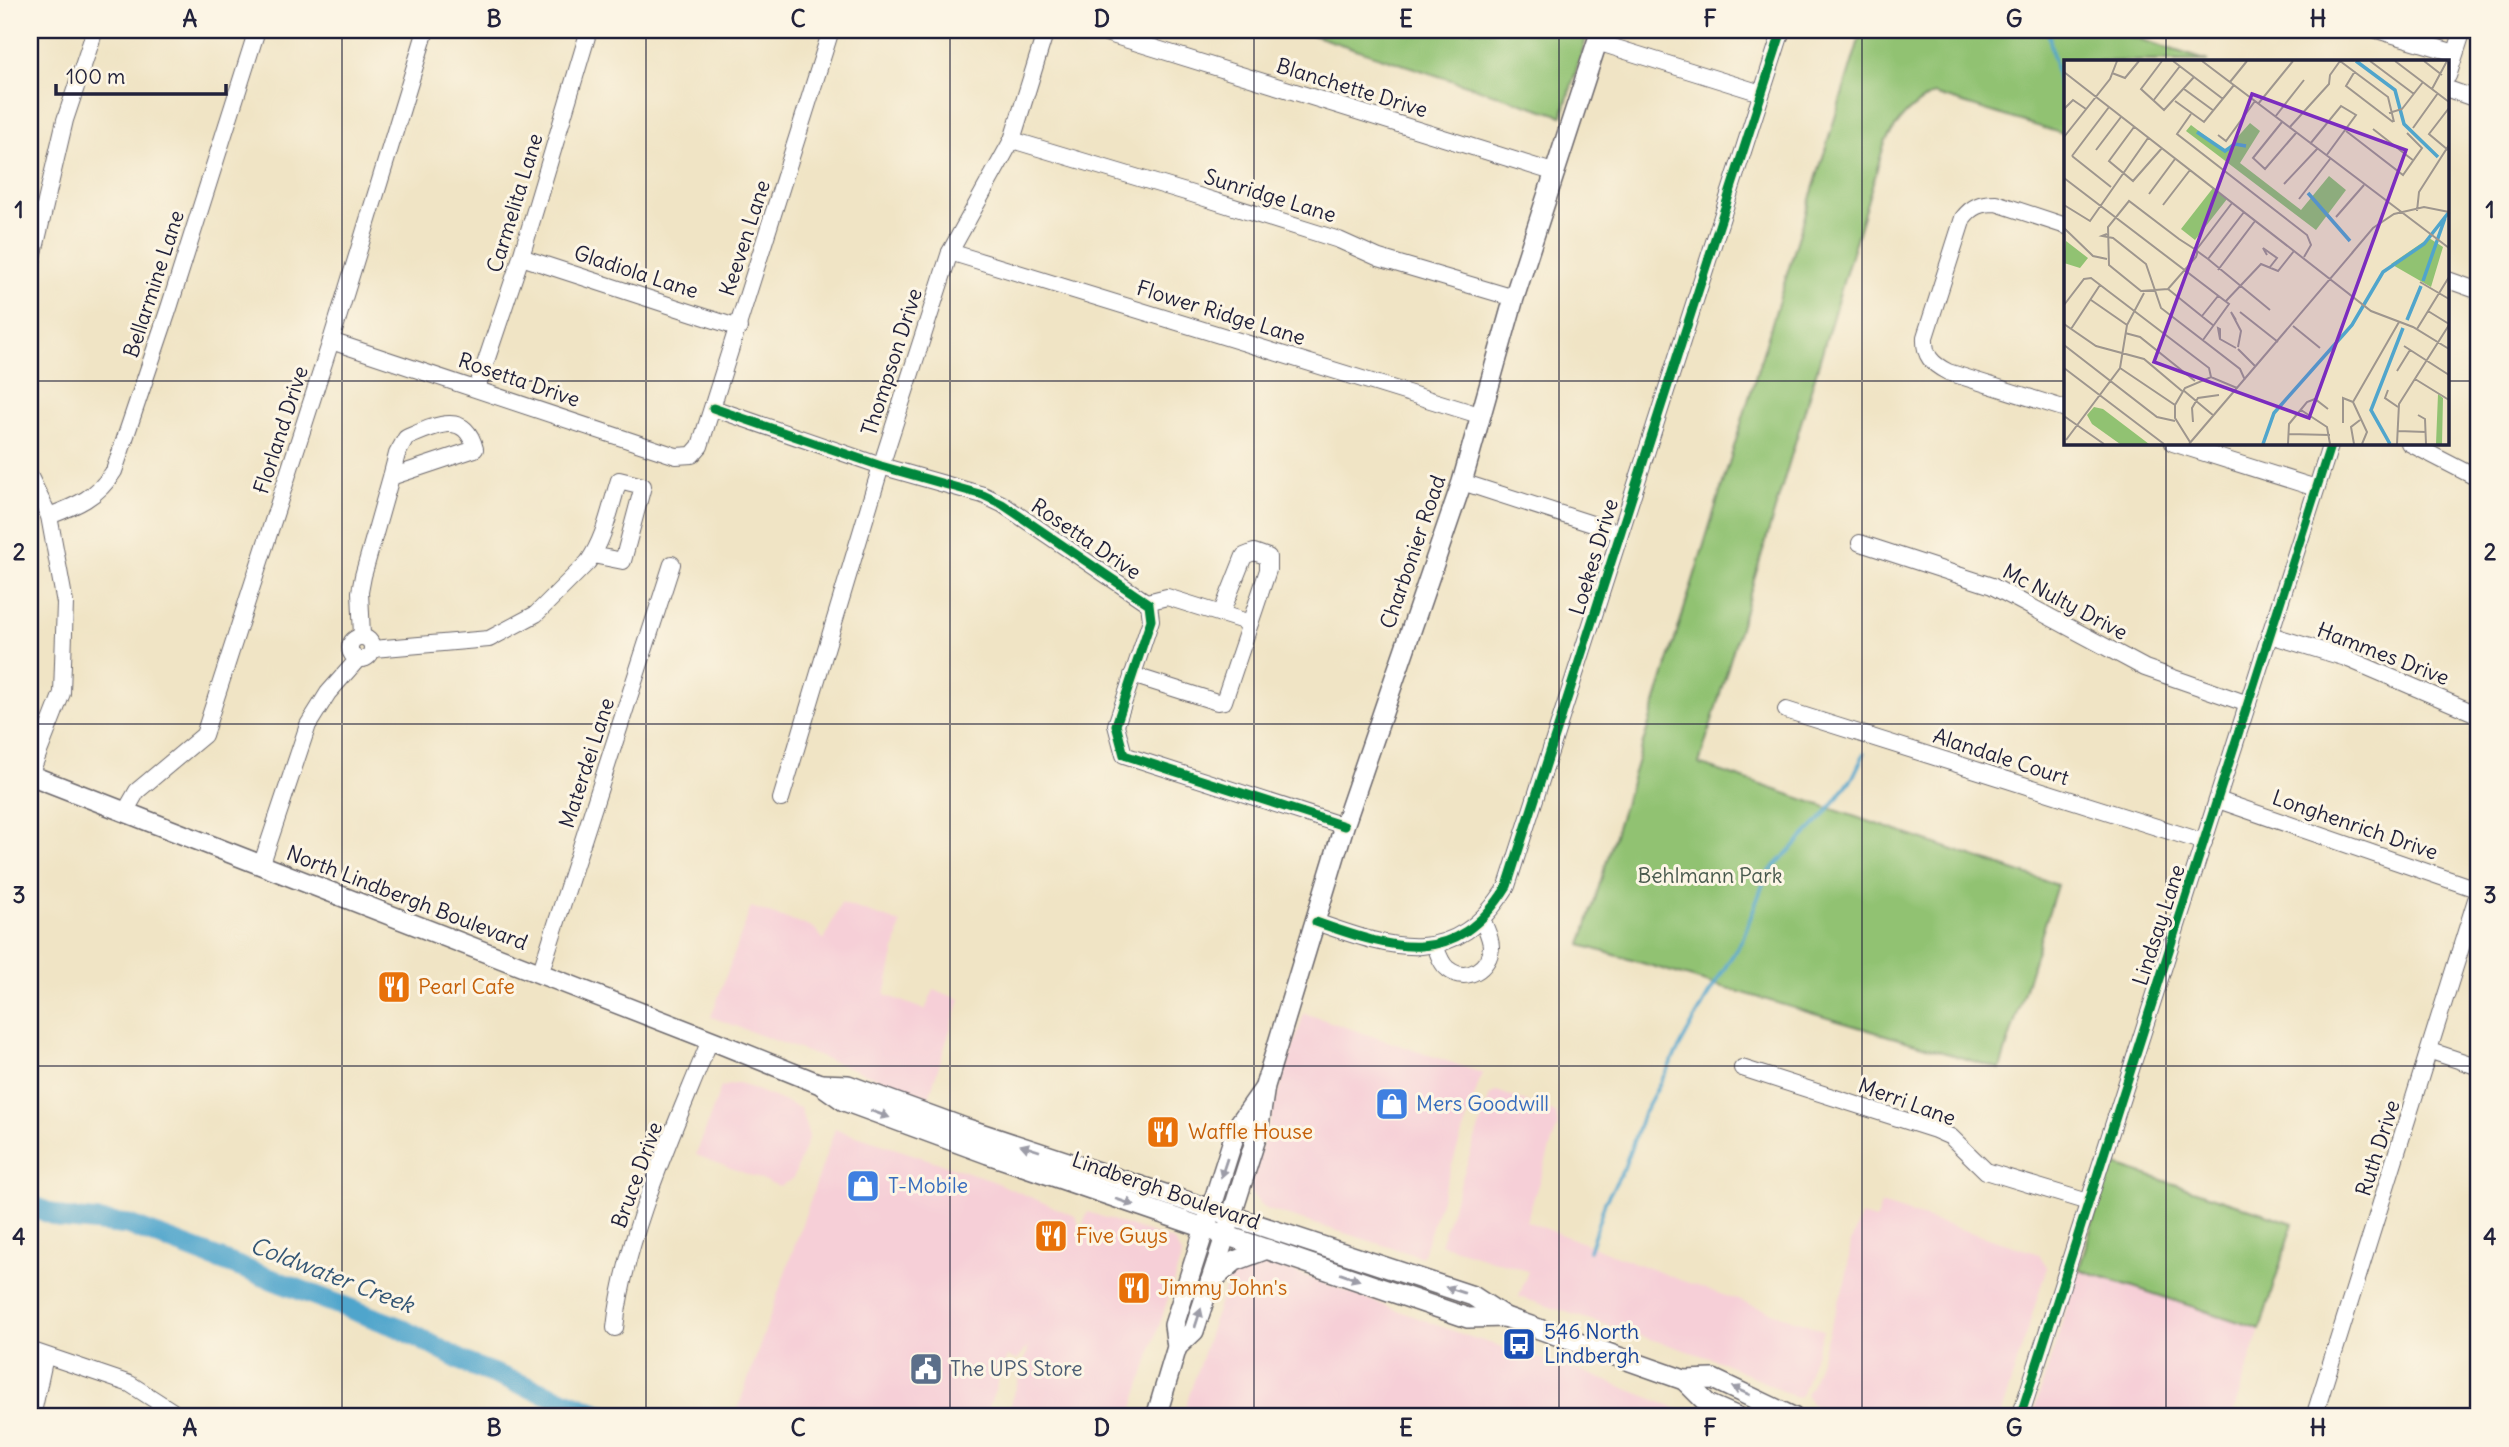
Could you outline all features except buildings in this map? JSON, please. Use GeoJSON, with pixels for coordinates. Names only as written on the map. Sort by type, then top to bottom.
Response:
{"type":"FeatureCollection","features":[{"type":"Feature","properties":{"kind":"main road","name":"Charbonier Road"},"geometry":{"type":"LineString","coordinates":[[1178,1347],[1194,1331],[1225,1236],[1258,1132],[1265,1087],[1344,827],[1462,482],[1514,298],[1599,36]]}},
{"type":"Feature","properties":{"kind":"main road","name":"North Lindbergh Boulevard"},"geometry":{"type":"LineString","coordinates":[[30,775],[768,1063]]}},
{"type":"Feature","properties":{"kind":"main road","name":"Lindbergh Boulevard"},"geometry":{"type":"LineString","coordinates":[[768,1063],[820,1084],[854,1105],[1159,1214],[1468,1318],[1505,1317]]}},
{"type":"Feature","properties":{"kind":"main road","name":"Lindbergh Boulevard"},"geometry":{"type":"LineString","coordinates":[[820,1084],[848,1085],[940,1120],[1473,1296],[1505,1317],[1685,1380],[1713,1379],[1793,1417]]}},
{"type":"Feature","properties":{"kind":"main road","name":"Charbonier Road"},"geometry":{"type":"LineString","coordinates":[[1178,1347],[1174,1325],[1238,1124],[1265,1087]]}},
{"type":"Feature","properties":{"kind":"main road"},"geometry":{"type":"LineString","coordinates":[[1241,1183],[1253,1209],[1274,1229]]}},
{"type":"Feature","properties":{"kind":"main road"},"geometry":{"type":"LineString","coordinates":[[1159,1214],[1184,1236],[1194,1262]]}},
{"type":"Feature","properties":{"kind":"main road"},"geometry":{"type":"LineString","coordinates":[[1209,1283],[1235,1261],[1267,1249]]}},
{"type":"Feature","properties":{"kind":"main road"},"geometry":{"type":"LineString","coordinates":[[1156,1417],[1178,1347]]}},
{"type":"Feature","properties":{"kind":"main road","name":"Lindbergh Boulevard"},"geometry":{"type":"LineString","coordinates":[[1685,1380],[1708,1404],[1738,1417]]}},
{"type":"Feature","properties":{"kind":"street"},"geometry":{"type":"LineString","coordinates":[[30,270],[65,120],[95,30]]}},
{"type":"Feature","properties":{"kind":"street","name":"Bellarmine Lane"},"geometry":{"type":"LineString","coordinates":[[49,516],[82,504],[105,486],[114,471],[257,30]]}},
{"type":"Feature","properties":{"kind":"street","name":"Florland Drive"},"geometry":{"type":"LineString","coordinates":[[125,812],[136,791],[204,735],[331,341],[426,30]]}},
{"type":"Feature","properties":{"kind":"street","name":"Carmelita Lane"},"geometry":{"type":"LineString","coordinates":[[477,388],[521,257],[590,30]]}},
{"type":"Feature","properties":{"kind":"street","name":"Keeven Lane"},"geometry":{"type":"LineString","coordinates":[[692,455],[700,446],[713,408],[831,30]]}},
{"type":"Feature","properties":{"kind":"street"},"geometry":{"type":"LineString","coordinates":[[1002,30],[1020,30]]}},
{"type":"Feature","properties":{"kind":"street","name":"Thompson Drive"},"geometry":{"type":"LineString","coordinates":[[781,799],[881,466],[950,251],[1012,140],[1046,30]]}},
{"type":"Feature","properties":{"kind":"street","name":"Blanchette Drive"},"geometry":{"type":"LineString","coordinates":[[1097,30],[1556,173]]}},
{"type":"Feature","properties":{"kind":"street","name":"Loekes Drive"},"geometry":{"type":"LineString","coordinates":[[1316,922],[1396,946],[1435,945],[1483,921],[1507,886],[1782,30]]}},
{"type":"Feature","properties":{"kind":"street"},"geometry":{"type":"LineString","coordinates":[[2377,30],[2455,53]]}},
{"type":"Feature","properties":{"kind":"street"},"geometry":{"type":"LineString","coordinates":[[2450,69],[2463,30]]}},
{"type":"Feature","properties":{"kind":"street"},"geometry":{"type":"LineString","coordinates":[[1599,36],[1761,93]]}},
{"type":"Feature","properties":{"kind":"street"},"geometry":{"type":"LineString","coordinates":[[2450,90],[2479,100]]}},
{"type":"Feature","properties":{"kind":"street","name":"Sunridge Lane"},"geometry":{"type":"LineString","coordinates":[[1012,140],[1252,212],[1339,240],[1379,258],[1514,298]]}},
{"type":"Feature","properties":{"kind":"street"},"geometry":{"type":"LineString","coordinates":[[2064,225],[1996,204],[1975,206],[1962,218],[1925,337],[1927,356],[1936,366],[1962,377],[2064,408]]}},
{"type":"Feature","properties":{"kind":"street","name":"Flower Ridge Lane"},"geometry":{"type":"LineString","coordinates":[[950,251],[1479,415]]}},
{"type":"Feature","properties":{"kind":"street","name":"Gladiola Lane"},"geometry":{"type":"LineString","coordinates":[[521,257],[739,327]]}},
{"type":"Feature","properties":{"kind":"street"},"geometry":{"type":"LineString","coordinates":[[2450,282],[2479,291]]}},
{"type":"Feature","properties":{"kind":"street","name":"Rosetta Drive"},"geometry":{"type":"LineString","coordinates":[[331,341],[676,456],[692,455]]}},
{"type":"Feature","properties":{"kind":"street","name":"Rosetta Drive"},"geometry":{"type":"LineString","coordinates":[[713,408],[881,466],[983,495],[1002,504],[1147,602],[1151,620],[1116,725],[1124,755],[1344,827]]}},
{"type":"Feature","properties":{"kind":"street"},"geometry":{"type":"LineString","coordinates":[[362,636],[360,592],[363,576],[397,454],[406,438],[449,423],[462,426],[471,433],[475,449],[391,477]]}},
{"type":"Feature","properties":{"kind":"street"},"geometry":{"type":"LineString","coordinates":[[2176,444],[2316,488]]}},
{"type":"Feature","properties":{"kind":"street","name":"Lindsay Lane"},"geometry":{"type":"LineString","coordinates":[[2020,1417],[2331,444]]}},
{"type":"Feature","properties":{"kind":"street"},"geometry":{"type":"LineString","coordinates":[[2411,444],[2479,479]]}},
{"type":"Feature","properties":{"kind":"street"},"geometry":{"type":"LineString","coordinates":[[30,477],[49,516],[65,603],[62,693],[30,775]]}},
{"type":"Feature","properties":{"kind":"street"},"geometry":{"type":"LineString","coordinates":[[373,649],[489,639],[536,614],[600,545],[618,480],[643,486],[623,561],[593,555]]}},
{"type":"Feature","properties":{"kind":"street"},"geometry":{"type":"LineString","coordinates":[[1462,482],[1620,533]]}},
{"type":"Feature","properties":{"kind":"street","name":"Mc Nulty Drive"},"geometry":{"type":"LineString","coordinates":[[1860,543],[1992,586],[2145,668],[2248,704]]}},
{"type":"Feature","properties":{"kind":"street"},"geometry":{"type":"LineString","coordinates":[[1132,675],[1217,702],[1224,701],[1270,561],[1260,552],[1244,556],[1221,614]]}},
{"type":"Feature","properties":{"kind":"street","name":"Materdei Lane"},"geometry":{"type":"LineString","coordinates":[[540,974],[672,564]]}},
{"type":"Feature","properties":{"kind":"street"},"geometry":{"type":"LineString","coordinates":[[1147,602],[1167,597],[1250,623]]}},
{"type":"Feature","properties":{"kind":"street","name":"Hammes Drive"},"geometry":{"type":"LineString","coordinates":[[2270,635],[2346,658],[2479,715]]}},
{"type":"Feature","properties":{"kind":"street"},"geometry":{"type":"LineString","coordinates":[[362,636],[371,642],[373,649]]}},
{"type":"Feature","properties":{"kind":"street"},"geometry":{"type":"LineString","coordinates":[[358,659],[349,648],[352,641],[362,636]]}},
{"type":"Feature","properties":{"kind":"street"},"geometry":{"type":"LineString","coordinates":[[261,866],[308,725],[328,693],[358,659],[366,659],[373,649]]}},
{"type":"Feature","properties":{"kind":"street","name":"Alandale Court"},"geometry":{"type":"LineString","coordinates":[[1786,710],[2204,842]]}},
{"type":"Feature","properties":{"kind":"street","name":"Longhenrich Drive"},"geometry":{"type":"LineString","coordinates":[[2218,800],[2479,890]]}},
{"type":"Feature","properties":{"kind":"street","name":"Ruth Drive"},"geometry":{"type":"LineString","coordinates":[[2314,1417],[2431,1051],[2479,890]]}},
{"type":"Feature","properties":{"kind":"street"},"geometry":{"type":"LineString","coordinates":[[1435,945],[1446,968],[1455,974],[1474,973],[1488,960],[1491,945],[1483,921]]}},
{"type":"Feature","properties":{"kind":"street","name":"Bruce Drive"},"geometry":{"type":"LineString","coordinates":[[615,1328],[619,1295],[650,1191],[710,1040]]}},
{"type":"Feature","properties":{"kind":"street"},"geometry":{"type":"LineString","coordinates":[[2431,1051],[2479,1067]]}},
{"type":"Feature","properties":{"kind":"street","name":"Merri Lane"},"geometry":{"type":"LineString","coordinates":[[1742,1068],[1935,1130],[1951,1137],[1986,1171],[2088,1202]]}},
{"type":"Feature","properties":{"kind":"street"},"geometry":{"type":"LineString","coordinates":[[32,1417],[38,1353],[130,1384],[172,1411],[173,1417]]}},
{"type":"Feature","properties":{"kind":"shaded area"},"geometry":{"type":"Polygon","coordinates":[[[841,903],[901,923],[885,995],[925,1010],[934,990],[960,999],[929,1097],[711,1017],[751,907],[814,928],[824,940],[841,903]]]}},
{"type":"Feature","properties":{"kind":"shaded area"},"geometry":{"type":"Polygon","coordinates":[[[1304,1013],[1482,1073],[1422,1257],[1266,1209],[1251,1194],[1251,1179],[1304,1013]]]}},
{"type":"Feature","properties":{"kind":"shaded area"},"geometry":{"type":"Polygon","coordinates":[[[739,1083],[800,1108],[809,1136],[793,1179],[779,1186],[696,1155],[721,1087],[739,1083]]]}},
{"type":"Feature","properties":{"kind":"shaded area"},"geometry":{"type":"Polygon","coordinates":[[[1497,1091],[1556,1113],[1558,1125],[1526,1221],[1680,1280],[1823,1330],[1802,1394],[1797,1398],[1722,1362],[1519,1297],[1528,1271],[1440,1244],[1490,1095],[1497,1091]]]}},
{"type":"Feature","properties":{"kind":"shaded area"},"geometry":{"type":"Polygon","coordinates":[[[835,1129],[983,1177],[1075,1216],[1081,1229],[1088,1212],[1174,1241],[1182,1255],[1130,1417],[1012,1417],[1009,1410],[1029,1346],[1017,1360],[1007,1357],[985,1417],[735,1417],[835,1129]]]}},
{"type":"Feature","properties":{"kind":"shaded area"},"geometry":{"type":"Polygon","coordinates":[[[1881,1204],[2039,1254],[2047,1267],[2000,1417],[1836,1417],[1811,1404],[1806,1394],[1846,1279],[1851,1242],[1861,1216],[1876,1220],[1881,1204]]]}},
{"type":"Feature","properties":{"kind":"shaded area"},"geometry":{"type":"Polygon","coordinates":[[[1252,1263],[1273,1264],[1467,1336],[1587,1373],[1698,1417],[1182,1417],[1227,1280],[1237,1269],[1252,1263]]]}},
{"type":"Feature","properties":{"kind":"shaded area"},"geometry":{"type":"Polygon","coordinates":[[[2079,1269],[2260,1329],[2232,1417],[2032,1417],[2079,1269]]]}},
{"type":"Feature","properties":{"kind":"green space"},"geometry":{"type":"Polygon","coordinates":[[[1297,30],[1589,30],[1562,116],[1297,30]]]}},
{"type":"Feature","properties":{"kind":"green space","name":"Behlmann Park"},"geometry":{"type":"Polygon","coordinates":[[[1862,30],[2111,30],[2205,60],[2064,60],[2064,134],[1934,94],[1906,114],[1895,127],[1885,142],[1699,764],[2057,885],[2000,1069],[1581,945],[1862,30]]]}},
{"type":"Feature","properties":{"kind":"green space"},"geometry":{"type":"Polygon","coordinates":[[[2110,1163],[2293,1223],[2260,1329],[2079,1269],[2110,1163]]]}},
{"type":"Feature","properties":{"kind":"waterway"},"geometry":{"type":"LineString","coordinates":[[2048,30],[2064,113]]}},
{"type":"Feature","properties":{"kind":"waterway"},"geometry":{"type":"LineString","coordinates":[[1589,1251],[1605,1202],[1624,1168],[1642,1116],[1707,997],[1742,940],[1767,874],[1823,817],[1853,777],[1864,754]]}},
{"type":"Feature","properties":{"kind":"waterway","name":"Coldwater Creek"},"geometry":{"type":"LineString","coordinates":[[30,1205],[61,1218],[129,1225],[398,1327],[470,1365],[608,1417]]}},
{"type":"Feature","properties":{"kind":"cycle path"},"geometry":{"type":"LineString","coordinates":[[1316,922],[1397,945],[1422,946],[1445,942],[1466,931],[1487,913],[1507,886],[1782,30]]}},
{"type":"Feature","properties":{"kind":"cycle path"},"geometry":{"type":"LineString","coordinates":[[713,408],[881,466],[983,495],[1002,504],[1149,604],[1151,620],[1116,725],[1124,755],[1344,826]]}},
{"type":"Feature","properties":{"kind":"cycle path"},"geometry":{"type":"LineString","coordinates":[[2020,1417],[2331,444]]}},
{"type":"Feature","properties":{"kind":"place","name":"Pearl Cafe"},"geometry":{"type":"Point","coordinates":[394,987]}},
{"type":"Feature","properties":{"kind":"place","name":"Mers Goodwill"},"geometry":{"type":"Point","coordinates":[1392,1104]}},
{"type":"Feature","properties":{"kind":"place","name":"Waffle House"},"geometry":{"type":"Point","coordinates":[1163,1132]}},
{"type":"Feature","properties":{"kind":"place","name":"T-Mobile"},"geometry":{"type":"Point","coordinates":[863,1186]}},
{"type":"Feature","properties":{"kind":"place","name":"Five Guys"},"geometry":{"type":"Point","coordinates":[1051,1236]}},
{"type":"Feature","properties":{"kind":"place","name":"Jimmy John's"},"geometry":{"type":"Point","coordinates":[1134,1288]}},
{"type":"Feature","properties":{"kind":"place","name":"546 North Lindbergh"},"geometry":{"type":"Point","coordinates":[1519,1344]}},
{"type":"Feature","properties":{"kind":"place","name":"The UPS Store"},"geometry":{"type":"Point","coordinates":[926,1369]}}]}
